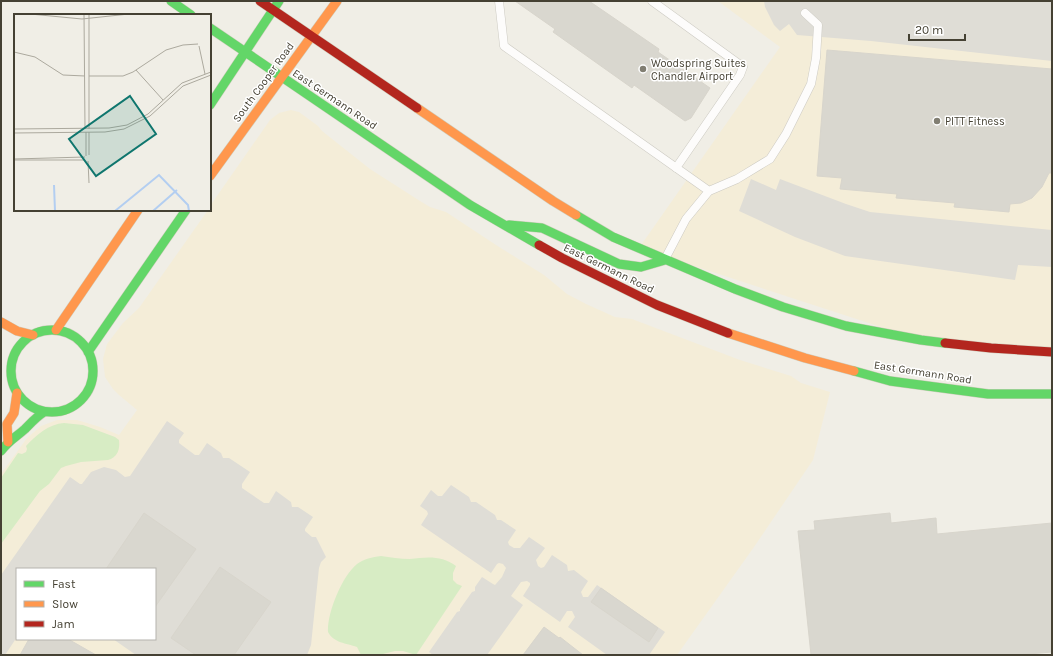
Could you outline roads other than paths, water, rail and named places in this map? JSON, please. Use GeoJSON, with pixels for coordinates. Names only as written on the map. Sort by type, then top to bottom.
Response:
{"type":"FeatureCollection","features":[{"type":"Feature","properties":{"kind":"main road"},"geometry":{"type":"LineString","coordinates":[[170,1],[190,14]]}},
{"type":"Feature","properties":{"kind":"main road"},"geometry":{"type":"LineString","coordinates":[[260,1],[554,201],[613,237],[665,260],[783,307],[846,326],[921,340],[991,348],[1052,352]]}},
{"type":"Feature","properties":{"kind":"main road"},"geometry":{"type":"LineString","coordinates":[[211,103],[279,1]]}},
{"type":"Feature","properties":{"kind":"main road","name":"South Cooper Road"},"geometry":{"type":"LineString","coordinates":[[211,175],[337,1]]}},
{"type":"Feature","properties":{"kind":"main road","name":"East Germann Road"},"geometry":{"type":"LineString","coordinates":[[211,29],[281,78],[470,205],[562,258],[657,305],[714,328],[805,358],[890,381],[988,394],[1052,394]]}},
{"type":"Feature","properties":{"kind":"main road"},"geometry":{"type":"LineString","coordinates":[[56,330],[137,211]]}},
{"type":"Feature","properties":{"kind":"main road"},"geometry":{"type":"LineString","coordinates":[[88,352],[185,211]]}},
{"type":"Feature","properties":{"kind":"main road"},"geometry":{"type":"LineString","coordinates":[[502,224],[542,228],[619,264],[641,267],[665,260]]}},
{"type":"Feature","properties":{"kind":"main road"},"geometry":{"type":"LineString","coordinates":[[1,322],[17,332],[33,335]]}},
{"type":"Feature","properties":{"kind":"main road"},"geometry":{"type":"LineString","coordinates":[[56,330],[69,334],[80,341],[88,352],[93,365],[93,379],[88,392],[80,402],[69,409],[57,412],[44,412],[33,408],[24,402],[17,393],[11,376],[12,363],[16,352],[23,342],[33,335],[44,331],[56,330]]}},
{"type":"Feature","properties":{"kind":"main road"},"geometry":{"type":"LineString","coordinates":[[1,362],[11,376]]}},
{"type":"Feature","properties":{"kind":"main road"},"geometry":{"type":"LineString","coordinates":[[8,442],[7,424],[14,413],[17,393]]}},
{"type":"Feature","properties":{"kind":"main road"},"geometry":{"type":"LineString","coordinates":[[1,451],[8,442],[44,412]]}},
{"type":"Feature","properties":{"kind":"lane"},"geometry":{"type":"LineString","coordinates":[[499,1],[504,46],[709,191]]}},
{"type":"Feature","properties":{"kind":"lane"},"geometry":{"type":"LineString","coordinates":[[652,1],[743,67],[740,75],[676,168]]}},
{"type":"Feature","properties":{"kind":"lane"},"geometry":{"type":"LineString","coordinates":[[665,260],[686,219],[709,191],[737,179],[770,159],[786,134],[811,84],[816,58],[818,25],[805,13]]}},
{"type":"Feature","properties":{"kind":"place","name":"Woodspring Suites Chandler Airport"},"geometry":{"type":"Point","coordinates":[643,69]}},
{"type":"Feature","properties":{"kind":"place","name":"PITT Fitness"},"geometry":{"type":"Point","coordinates":[937,121]}}]}
